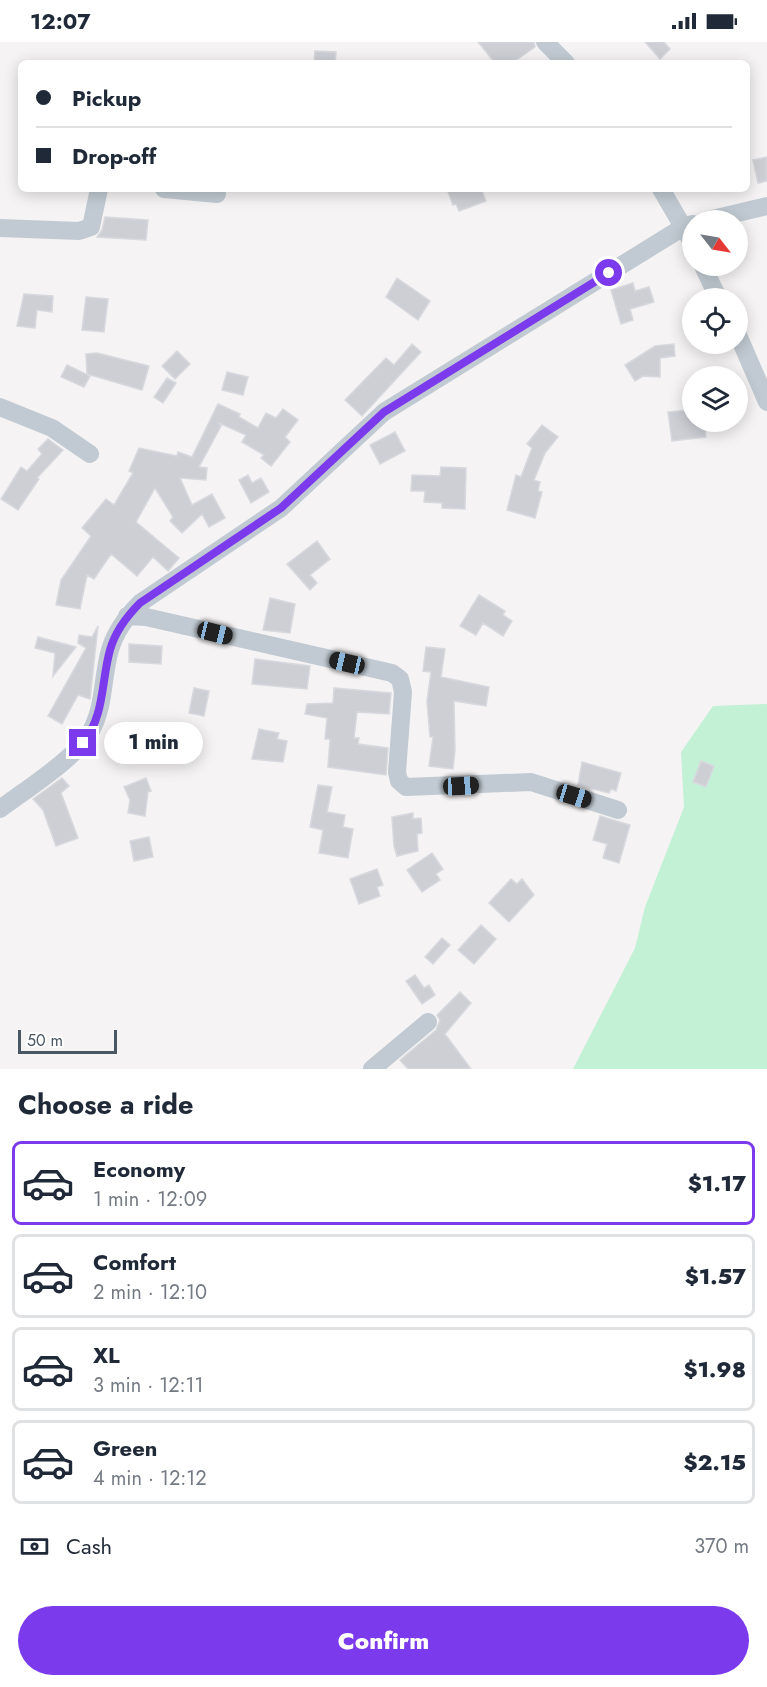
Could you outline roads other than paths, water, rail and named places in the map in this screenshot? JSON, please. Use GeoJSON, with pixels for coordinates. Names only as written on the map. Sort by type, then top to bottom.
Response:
{"type":"FeatureCollection","features":[{"type":"Feature","properties":{"kind":"street"},"geometry":{"type":"LineString","coordinates":[[546,42],[563,60]]}},
{"type":"Feature","properties":{"kind":"street"},"geometry":{"type":"LineString","coordinates":[[0,228],[79,231],[91,227],[98,192]]}},
{"type":"Feature","properties":{"kind":"street"},"geometry":{"type":"LineString","coordinates":[[196,192],[217,194]]}},
{"type":"Feature","properties":{"kind":"street"},"geometry":{"type":"LineString","coordinates":[[663,192],[682,216]]}},
{"type":"Feature","properties":{"kind":"street"},"geometry":{"type":"LineString","coordinates":[[748,211],[767,206]]}},
{"type":"Feature","properties":{"kind":"street"},"geometry":{"type":"LineString","coordinates":[[0,809],[77,749],[89,735],[103,699],[111,647],[128,616],[140,603],[281,508],[384,412],[682,229]]}},
{"type":"Feature","properties":{"kind":"street"},"geometry":{"type":"LineString","coordinates":[[746,354],[767,402]]}},
{"type":"Feature","properties":{"kind":"street"},"geometry":{"type":"LineString","coordinates":[[0,406],[52,428],[90,454]]}},
{"type":"Feature","properties":{"kind":"street"},"geometry":{"type":"LineString","coordinates":[[128,616],[146,617],[392,674],[400,679],[403,692],[397,772],[399,781],[406,787],[531,782],[618,810]]}},
{"type":"Feature","properties":{"kind":"street"},"geometry":{"type":"LineString","coordinates":[[372,1069],[428,1022]]}}]}
